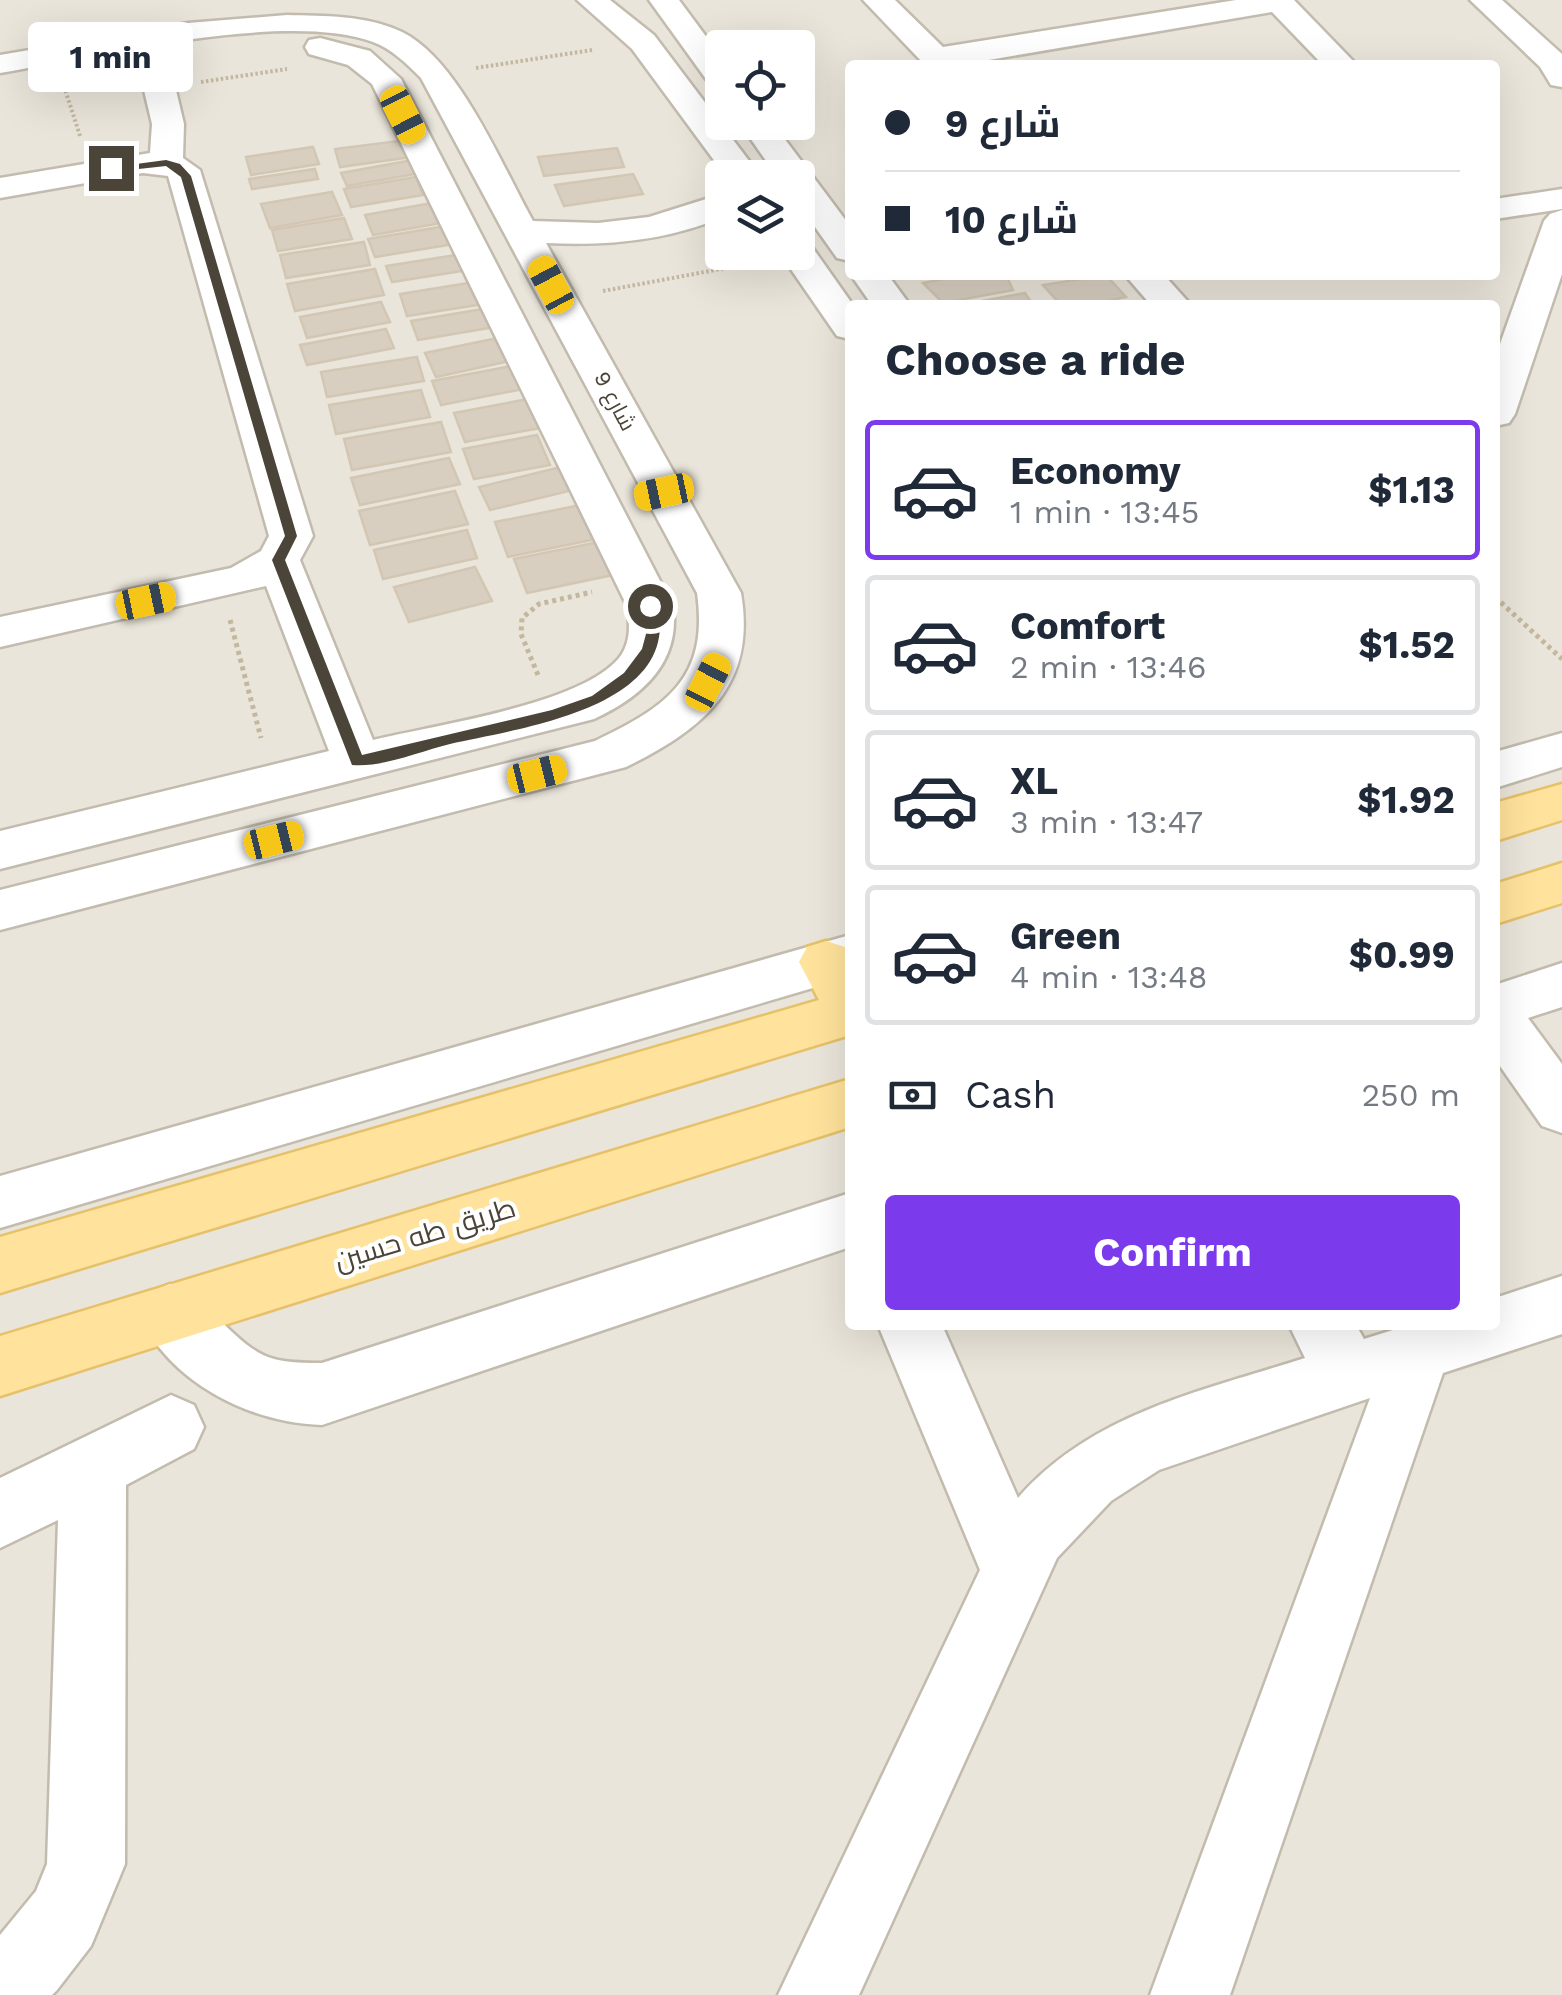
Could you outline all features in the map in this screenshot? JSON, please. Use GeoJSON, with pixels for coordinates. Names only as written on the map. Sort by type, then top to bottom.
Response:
{"type":"FeatureCollection","features":[{"type":"Feature","properties":{"kind":"main road"},"geometry":{"type":"LineString","coordinates":[[1500,902],[1562,883]]}},
{"type":"Feature","properties":{"kind":"main road"},"geometry":{"type":"LineString","coordinates":[[0,1265],[845,976]]}},
{"type":"Feature","properties":{"kind":"main road","name":"طريق طه حسين"},"geometry":{"type":"LineString","coordinates":[[0,1366],[845,1105]]}},
{"type":"Feature","properties":{"kind":"street"},"geometry":{"type":"LineString","coordinates":[[592,0],[643,42],[732,160]]}},
{"type":"Feature","properties":{"kind":"street"},"geometry":{"type":"LineString","coordinates":[[664,0],[705,56]]}},
{"type":"Feature","properties":{"kind":"street"},"geometry":{"type":"LineString","coordinates":[[878,0],[938,60]]}},
{"type":"Feature","properties":{"kind":"street"},"geometry":{"type":"LineString","coordinates":[[1485,0],[1557,70]]}},
{"type":"Feature","properties":{"kind":"street"},"geometry":{"type":"LineString","coordinates":[[945,60],[1278,1],[1336,60]]}},
{"type":"Feature","properties":{"kind":"street","name":"شارع 9"},"geometry":{"type":"LineString","coordinates":[[0,85],[61,75],[156,75],[199,44],[277,25],[342,27],[400,43],[436,74],[556,292],[719,594],[725,637],[708,682],[668,724],[609,755],[0,910]]}},
{"type":"Feature","properties":{"kind":"street","name":"شارع 9"},"geometry":{"type":"LineString","coordinates":[[0,64],[199,44],[299,46],[360,58]]}},
{"type":"Feature","properties":{"kind":"street"},"geometry":{"type":"LineString","coordinates":[[49,897],[20,845],[555,714],[597,699],[629,677],[640,664],[653,634],[653,620],[637,582],[385,80],[360,58]]}},
{"type":"Feature","properties":{"kind":"street"},"geometry":{"type":"LineString","coordinates":[[1514,68],[1557,70]]}},
{"type":"Feature","properties":{"kind":"street"},"geometry":{"type":"LineString","coordinates":[[156,75],[168,124],[166,163]]}},
{"type":"Feature","properties":{"kind":"street"},"geometry":{"type":"LineString","coordinates":[[0,188],[166,163],[186,176],[291,536],[278,560],[244,580],[0,632]]}},
{"type":"Feature","properties":{"kind":"street"},"geometry":{"type":"LineString","coordinates":[[1500,209],[1562,199]]}},
{"type":"Feature","properties":{"kind":"street"},"geometry":{"type":"LineString","coordinates":[[815,203],[845,243]]}},
{"type":"Feature","properties":{"kind":"street"},"geometry":{"type":"LineString","coordinates":[[522,230],[582,234],[639,229],[705,209]]}},
{"type":"Feature","properties":{"kind":"street"},"geometry":{"type":"LineString","coordinates":[[1500,400],[1562,221]]}},
{"type":"Feature","properties":{"kind":"street"},"geometry":{"type":"LineString","coordinates":[[556,292],[594,268],[705,243]]}},
{"type":"Feature","properties":{"kind":"street"},"geometry":{"type":"LineString","coordinates":[[809,270],[845,321]]}},
{"type":"Feature","properties":{"kind":"street"},"geometry":{"type":"LineString","coordinates":[[872,280],[887,300]]}},
{"type":"Feature","properties":{"kind":"street"},"geometry":{"type":"LineString","coordinates":[[1148,280],[1167,300]]}},
{"type":"Feature","properties":{"kind":"street"},"geometry":{"type":"LineString","coordinates":[[600,506],[664,492]]}},
{"type":"Feature","properties":{"kind":"street"},"geometry":{"type":"LineString","coordinates":[[278,560],[357,761]]}},
{"type":"Feature","properties":{"kind":"street"},"geometry":{"type":"LineString","coordinates":[[1500,769],[1562,750]]}},
{"type":"Feature","properties":{"kind":"street"},"geometry":{"type":"LineString","coordinates":[[0,1202],[845,976]]}},
{"type":"Feature","properties":{"kind":"street"},"geometry":{"type":"LineString","coordinates":[[1500,1005],[1562,985]]}},
{"type":"Feature","properties":{"kind":"street"},"geometry":{"type":"LineString","coordinates":[[1500,1023],[1562,1108]]}},
{"type":"Feature","properties":{"kind":"street"},"geometry":{"type":"LineString","coordinates":[[170,1313],[240,1379],[292,1394],[322,1394],[845,1222]]}},
{"type":"Feature","properties":{"kind":"street"},"geometry":{"type":"LineString","coordinates":[[1500,1324],[1562,1304]]}},
{"type":"Feature","properties":{"kind":"street"},"geometry":{"type":"LineString","coordinates":[[912,1330],[1015,1571]]}},
{"type":"Feature","properties":{"kind":"street"},"geometry":{"type":"LineString","coordinates":[[818,1995],[1015,1571],[1034,1534],[1058,1502],[1118,1454],[1335,1350],[1419,1351],[1483,1330]]}},
{"type":"Feature","properties":{"kind":"street"},"geometry":{"type":"LineString","coordinates":[[1190,1995],[1419,1351]]}},
{"type":"Feature","properties":{"kind":"street"},"geometry":{"type":"LineString","coordinates":[[0,1514],[171,1427]]}},
{"type":"Feature","properties":{"kind":"street"},"geometry":{"type":"LineString","coordinates":[[0,1990],[44,1950],[65,1921],[86,1864],[94,1466]]}},
{"type":"Feature","properties":{"kind":"path"},"geometry":{"type":"LineString","coordinates":[[436,74],[643,42]]}},
{"type":"Feature","properties":{"kind":"path"},"geometry":{"type":"LineString","coordinates":[[156,75],[360,58]]}},
{"type":"Feature","properties":{"kind":"path"},"geometry":{"type":"LineString","coordinates":[[61,75],[91,172]]}},
{"type":"Feature","properties":{"kind":"path"},"geometry":{"type":"LineString","coordinates":[[556,292],[705,269]]}},
{"type":"Feature","properties":{"kind":"path"},"geometry":{"type":"LineString","coordinates":[[555,714],[521,634],[522,618],[539,604],[637,582]]}},
{"type":"Feature","properties":{"kind":"path"},"geometry":{"type":"LineString","coordinates":[[220,585],[273,782]]}},
{"type":"Feature","properties":{"kind":"path"},"geometry":{"type":"LineString","coordinates":[[1500,602],[1562,660]]}},
{"type":"Feature","properties":{"kind":"shaded area"},"geometry":{"type":"Polygon","coordinates":[[[0,0],[1562,0],[1562,1995],[0,1995],[0,0]]]}},
{"type":"Feature","properties":{"kind":"building"},"geometry":{"type":"Polygon","coordinates":[[[406,140],[412,157],[340,167],[335,149],[406,140]]]}},
{"type":"Feature","properties":{"kind":"building"},"geometry":{"type":"Polygon","coordinates":[[[313,147],[319,164],[251,175],[246,157],[313,147]]]}},
{"type":"Feature","properties":{"kind":"building"},"geometry":{"type":"Polygon","coordinates":[[[617,148],[624,167],[544,176],[538,157],[617,148]]]}},
{"type":"Feature","properties":{"kind":"building"},"geometry":{"type":"Polygon","coordinates":[[[413,160],[420,173],[347,186],[341,173],[413,160]]]}},
{"type":"Feature","properties":{"kind":"building"},"geometry":{"type":"Polygon","coordinates":[[[315,169],[318,179],[252,189],[249,179],[315,169]]]}},
{"type":"Feature","properties":{"kind":"building"},"geometry":{"type":"Polygon","coordinates":[[[633,174],[643,194],[564,206],[555,185],[633,174]]]}},
{"type":"Feature","properties":{"kind":"building"},"geometry":{"type":"Polygon","coordinates":[[[416,177],[423,195],[351,207],[344,189],[416,177]]]}},
{"type":"Feature","properties":{"kind":"building"},"geometry":{"type":"Polygon","coordinates":[[[332,192],[342,215],[270,228],[261,204],[332,192]]]}},
{"type":"Feature","properties":{"kind":"building"},"geometry":{"type":"Polygon","coordinates":[[[438,202],[447,222],[373,235],[365,215],[438,202]]]}},
{"type":"Feature","properties":{"kind":"building"},"geometry":{"type":"Polygon","coordinates":[[[344,218],[352,239],[278,251],[272,230],[344,218]]]}},
{"type":"Feature","properties":{"kind":"building"},"geometry":{"type":"Polygon","coordinates":[[[446,226],[454,244],[375,257],[368,239],[446,226]]]}},
{"type":"Feature","properties":{"kind":"building"},"geometry":{"type":"Polygon","coordinates":[[[364,242],[370,265],[286,278],[280,255],[364,242]]]}},
{"type":"Feature","properties":{"kind":"building"},"geometry":{"type":"Polygon","coordinates":[[[456,255],[462,271],[392,282],[386,266],[456,255]]]}},
{"type":"Feature","properties":{"kind":"building"},"geometry":{"type":"Polygon","coordinates":[[[375,269],[384,295],[295,311],[287,284],[375,269]]]}},
{"type":"Feature","properties":{"kind":"building"},"geometry":{"type":"Polygon","coordinates":[[[1008,280],[1013,290],[940,300],[923,283],[1008,280]]]}},
{"type":"Feature","properties":{"kind":"building"},"geometry":{"type":"Polygon","coordinates":[[[1111,280],[1126,297],[1056,300],[1043,285],[1111,280]]]}},
{"type":"Feature","properties":{"kind":"building"},"geometry":{"type":"Polygon","coordinates":[[[475,282],[484,304],[407,316],[400,294],[475,282]]]}},
{"type":"Feature","properties":{"kind":"building"},"geometry":{"type":"Polygon","coordinates":[[[1025,293],[1030,300],[988,300],[1025,293]]]}},
{"type":"Feature","properties":{"kind":"building"},"geometry":{"type":"Polygon","coordinates":[[[381,302],[390,322],[307,338],[300,317],[381,302]]]}},
{"type":"Feature","properties":{"kind":"building"},"geometry":{"type":"Polygon","coordinates":[[[483,309],[489,328],[418,340],[411,321],[483,309]]]}},
{"type":"Feature","properties":{"kind":"building"},"geometry":{"type":"Polygon","coordinates":[[[386,329],[394,348],[307,365],[300,345],[386,329]]]}},
{"type":"Feature","properties":{"kind":"building"},"geometry":{"type":"Polygon","coordinates":[[[498,338],[510,361],[436,377],[425,353],[498,338]]]}},
{"type":"Feature","properties":{"kind":"building"},"geometry":{"type":"Polygon","coordinates":[[[417,357],[424,381],[327,397],[321,372],[417,357]]]}},
{"type":"Feature","properties":{"kind":"building"},"geometry":{"type":"Polygon","coordinates":[[[512,366],[523,389],[441,405],[432,381],[512,366]]]}},
{"type":"Feature","properties":{"kind":"building"},"geometry":{"type":"Polygon","coordinates":[[[421,390],[430,417],[336,434],[329,405],[421,390]]]}},
{"type":"Feature","properties":{"kind":"building"},"geometry":{"type":"Polygon","coordinates":[[[528,399],[540,428],[465,442],[454,413],[528,399]]]}},
{"type":"Feature","properties":{"kind":"building"},"geometry":{"type":"Polygon","coordinates":[[[441,422],[451,452],[352,470],[344,439],[441,422]]]}},
{"type":"Feature","properties":{"kind":"building"},"geometry":{"type":"Polygon","coordinates":[[[537,435],[550,465],[474,479],[463,449],[537,435]]]}},
{"type":"Feature","properties":{"kind":"building"},"geometry":{"type":"Polygon","coordinates":[[[449,458],[460,484],[360,505],[351,478],[449,458]]]}},
{"type":"Feature","properties":{"kind":"building"},"geometry":{"type":"Polygon","coordinates":[[[561,467],[573,490],[490,510],[479,487],[561,467]]]}},
{"type":"Feature","properties":{"kind":"building"},"geometry":{"type":"Polygon","coordinates":[[[455,491],[468,524],[370,545],[359,511],[455,491]]]}},
{"type":"Feature","properties":{"kind":"building"},"geometry":{"type":"Polygon","coordinates":[[[581,505],[596,539],[508,557],[495,522],[581,505]]]}},
{"type":"Feature","properties":{"kind":"building"},"geometry":{"type":"Polygon","coordinates":[[[467,530],[477,558],[383,579],[374,550],[467,530]]]}},
{"type":"Feature","properties":{"kind":"building"},"geometry":{"type":"Polygon","coordinates":[[[599,542],[613,575],[527,593],[514,559],[599,542]]]}},
{"type":"Feature","properties":{"kind":"building"},"geometry":{"type":"Polygon","coordinates":[[[475,567],[492,601],[409,622],[394,587],[475,567]]]}},
{"type":"Feature","properties":{"kind":"route"},"geometry":{"type":"LineString","coordinates":[[111,168],[166,163],[186,176],[291,536],[288,548],[278,560],[357,761],[555,714],[597,699],[629,677],[648,650],[653,634],[650,606]]}}]}
